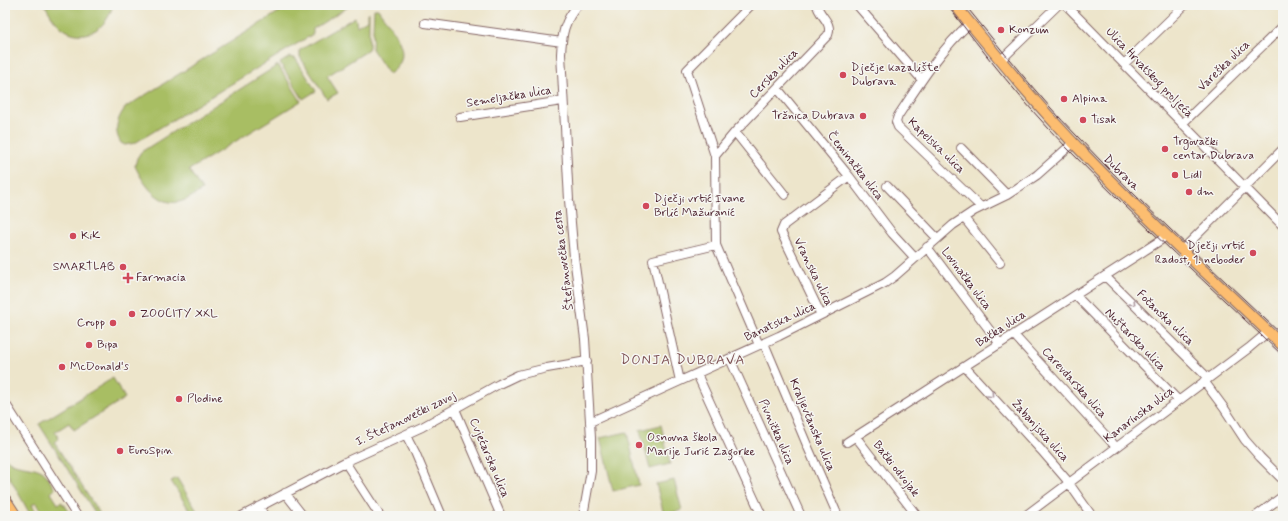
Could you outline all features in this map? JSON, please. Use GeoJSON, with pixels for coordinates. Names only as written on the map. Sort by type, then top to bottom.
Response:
{"type":"FeatureCollection","features":[{"type":"Feature","properties":{"kind":"main road","name":"Dubrava"},"geometry":{"type":"LineString","coordinates":[[955,5],[1073,143],[1166,235],[1283,346]]}},
{"type":"Feature","properties":{"kind":"main road"},"geometry":{"type":"LineString","coordinates":[[5,499],[16,516]]}},
{"type":"Feature","properties":{"kind":"street","name":"Štefanovečka cesta"},"geometry":{"type":"LineString","coordinates":[[578,5],[566,21],[560,54],[573,250],[582,310],[587,361],[591,471],[583,516]]}},
{"type":"Feature","properties":{"kind":"street"},"geometry":{"type":"LineString","coordinates":[[680,381],[653,260],[716,245],[715,156],[687,70],[751,5]]}},
{"type":"Feature","properties":{"kind":"street","name":"Cerska ulica"},"geometry":{"type":"LineString","coordinates":[[715,156],[735,132],[828,35],[830,31],[829,25],[819,12],[817,5]]}},
{"type":"Feature","properties":{"kind":"street"},"geometry":{"type":"LineString","coordinates":[[857,5],[922,80]]}},
{"type":"Feature","properties":{"kind":"street"},"geometry":{"type":"LineString","coordinates":[[1001,60],[1058,5]]}},
{"type":"Feature","properties":{"kind":"street","name":"Ulica Hrvatskog proljeća"},"geometry":{"type":"LineString","coordinates":[[1066,5],[1283,226]]}},
{"type":"Feature","properties":{"kind":"street"},"geometry":{"type":"LineString","coordinates":[[1124,64],[1185,5]]}},
{"type":"Feature","properties":{"kind":"street"},"geometry":{"type":"LineString","coordinates":[[425,23],[562,42]]}},
{"type":"Feature","properties":{"kind":"street","name":"Kapelska ulica"},"geometry":{"type":"LineString","coordinates":[[970,23],[962,30],[922,80],[898,116],[896,122],[898,128],[981,207]]}},
{"type":"Feature","properties":{"kind":"street","name":"Vareška ulica"},"geometry":{"type":"LineString","coordinates":[[1182,124],[1283,26]]}},
{"type":"Feature","properties":{"kind":"street","name":"Čeminačka ulica"},"geometry":{"type":"LineString","coordinates":[[777,88],[849,176],[888,228],[915,258]]}},
{"type":"Feature","properties":{"kind":"street","name":"Semeljačka ulica"},"geometry":{"type":"LineString","coordinates":[[460,117],[562,101]]}},
{"type":"Feature","properties":{"kind":"street"},"geometry":{"type":"LineString","coordinates":[[735,132],[785,195]]}},
{"type":"Feature","properties":{"kind":"street","name":"Banatska ulica"},"geometry":{"type":"LineString","coordinates":[[590,422],[762,344],[885,283],[895,276],[937,238],[981,207],[1007,196],[1037,175],[1073,143]]}},
{"type":"Feature","properties":{"kind":"street"},"geometry":{"type":"LineString","coordinates":[[961,148],[1007,196]]}},
{"type":"Feature","properties":{"kind":"street"},"geometry":{"type":"LineString","coordinates":[[1182,250],[1283,148]]}},
{"type":"Feature","properties":{"kind":"street","name":"Vranska ulica"},"geometry":{"type":"LineString","coordinates":[[821,315],[781,232],[781,228],[849,176]]}},
{"type":"Feature","properties":{"kind":"street","name":"Lovinačka ulica"},"geometry":{"type":"LineString","coordinates":[[887,186],[937,238]]}},
{"type":"Feature","properties":{"kind":"street"},"geometry":{"type":"LineString","coordinates":[[964,218],[1000,263]]}},
{"type":"Feature","properties":{"kind":"street","name":"Bačka ulica"},"geometry":{"type":"LineString","coordinates":[[847,442],[1076,296],[1161,240],[1166,235]]}},
{"type":"Feature","properties":{"kind":"street","name":"Kraljevčanska ulica"},"geometry":{"type":"LineString","coordinates":[[716,245],[762,344],[838,516]]}},
{"type":"Feature","properties":{"kind":"street","name":"Lovinačka ulica"},"geometry":{"type":"LineString","coordinates":[[927,247],[1000,344]]}},
{"type":"Feature","properties":{"kind":"street","name":"Fočanska ulica"},"geometry":{"type":"LineString","coordinates":[[1105,276],[1206,380],[1245,440],[1283,480]]}},
{"type":"Feature","properties":{"kind":"street","name":"Nuštarska ulica"},"geometry":{"type":"LineString","coordinates":[[1076,296],[1178,400]]}},
{"type":"Feature","properties":{"kind":"street","name":"Kanarinska ulica"},"geometry":{"type":"LineString","coordinates":[[1025,516],[1249,348],[1268,332]]}},
{"type":"Feature","properties":{"kind":"street","name":"Carevdarska ulica"},"geometry":{"type":"LineString","coordinates":[[1014,335],[1116,447]]}},
{"type":"Feature","properties":{"kind":"street","name":"Pivnička ulica"},"geometry":{"type":"LineString","coordinates":[[730,359],[801,516]]}},
{"type":"Feature","properties":{"kind":"street","name":"I. Štefanovečki zavoj"},"geometry":{"type":"LineString","coordinates":[[242,516],[345,462],[406,435],[518,375],[587,361]]}},
{"type":"Feature","properties":{"kind":"street","name":"Žabanjska ulica"},"geometry":{"type":"LineString","coordinates":[[965,366],[1042,450],[1070,483],[1092,516]]}},
{"type":"Feature","properties":{"kind":"street"},"geometry":{"type":"LineString","coordinates":[[697,374],[762,516]]}},
{"type":"Feature","properties":{"kind":"street"},"geometry":{"type":"LineString","coordinates":[[5,404],[77,516]]}},
{"type":"Feature","properties":{"kind":"street","name":"Cvjećarska ulica"},"geometry":{"type":"LineString","coordinates":[[455,409],[501,516]]}},
{"type":"Feature","properties":{"kind":"street"},"geometry":{"type":"LineString","coordinates":[[406,435],[415,452],[442,516]]}},
{"type":"Feature","properties":{"kind":"street","name":"Bački odvojak"},"geometry":{"type":"LineString","coordinates":[[856,436],[917,516]]}},
{"type":"Feature","properties":{"kind":"street"},"geometry":{"type":"LineString","coordinates":[[345,462],[380,516]]}},
{"type":"Feature","properties":{"kind":"street"},"geometry":{"type":"LineString","coordinates":[[285,493],[303,516]]}},
{"type":"Feature","properties":{"kind":"street"},"geometry":{"type":"LineString","coordinates":[[1256,516],[1283,496]]}},
{"type":"Feature","properties":{"kind":"street"},"geometry":{"type":"LineString","coordinates":[[258,507],[265,516]]}},
{"type":"Feature","properties":{"kind":"green space"},"geometry":{"type":"Polygon","coordinates":[[[45,5],[113,5],[109,16],[102,25],[91,32],[78,34],[71,33],[59,25],[45,5]]]}},
{"type":"Feature","properties":{"kind":"green space"},"geometry":{"type":"Polygon","coordinates":[[[290,5],[351,5],[313,29],[313,34],[135,143],[125,145],[121,143],[117,134],[117,125],[120,116],[126,107],[290,5]]]}},
{"type":"Feature","properties":{"kind":"green space"},"geometry":{"type":"Polygon","coordinates":[[[374,9],[378,9],[395,33],[402,51],[401,59],[397,67],[389,74],[372,49],[374,9]]]}},
{"type":"Feature","properties":{"kind":"green space"},"geometry":{"type":"Polygon","coordinates":[[[367,13],[369,13],[369,47],[367,51],[327,76],[338,93],[327,99],[300,57],[300,50],[355,17],[357,26],[367,20],[367,13]]]}},
{"type":"Feature","properties":{"kind":"green space"},"geometry":{"type":"Polygon","coordinates":[[[290,57],[296,59],[316,91],[303,99],[280,63],[290,57]]]}},
{"type":"Feature","properties":{"kind":"green space"},"geometry":{"type":"Polygon","coordinates":[[[278,65],[301,101],[189,170],[202,190],[188,199],[179,202],[171,202],[158,197],[152,192],[142,179],[135,166],[137,158],[141,152],[278,65]]]}},
{"type":"Feature","properties":{"kind":"green space"},"geometry":{"type":"Polygon","coordinates":[[[113,378],[125,398],[74,430],[69,423],[55,432],[59,439],[54,442],[101,516],[97,516],[39,424],[113,378]]]}},
{"type":"Feature","properties":{"kind":"green space"},"geometry":{"type":"Polygon","coordinates":[[[661,425],[670,464],[650,469],[640,430],[661,425]]]}},
{"type":"Feature","properties":{"kind":"green space"},"geometry":{"type":"Polygon","coordinates":[[[627,432],[639,485],[613,491],[600,438],[627,432]]]}},
{"type":"Feature","properties":{"kind":"green space"},"geometry":{"type":"Polygon","coordinates":[[[5,457],[17,465],[42,471],[48,477],[55,489],[51,493],[58,504],[62,502],[72,516],[45,516],[36,502],[32,505],[39,516],[31,516],[6,471],[5,457]]]}},
{"type":"Feature","properties":{"kind":"green space"},"geometry":{"type":"Polygon","coordinates":[[[177,478],[200,516],[193,516],[171,481],[177,478]]]}},
{"type":"Feature","properties":{"kind":"green space"},"geometry":{"type":"Polygon","coordinates":[[[674,480],[682,510],[664,515],[656,484],[674,480]]]}},
{"type":"Feature","properties":{"kind":"tram line"},"geometry":{"type":"LineString","coordinates":[[947,5],[1020,96],[1067,148],[1093,175],[1283,356]]}},
{"type":"Feature","properties":{"kind":"tram line"},"geometry":{"type":"LineString","coordinates":[[965,5],[1033,88],[1077,136],[1153,213],[1283,336]]}},
{"type":"Feature","properties":{"kind":"place","name":"Konzum"},"geometry":{"type":"Point","coordinates":[1001,30]}},
{"type":"Feature","properties":{"kind":"place","name":"Dječje kazalište Dubrava"},"geometry":{"type":"Point","coordinates":[843,75]}},
{"type":"Feature","properties":{"kind":"place","name":"Alpina"},"geometry":{"type":"Point","coordinates":[1064,99]}},
{"type":"Feature","properties":{"kind":"place","name":"Tržnica Dubrava"},"geometry":{"type":"Point","coordinates":[863,116]}},
{"type":"Feature","properties":{"kind":"place","name":"Tisak"},"geometry":{"type":"Point","coordinates":[1083,120]}},
{"type":"Feature","properties":{"kind":"place","name":"Trgovački centar Dubrava"},"geometry":{"type":"Point","coordinates":[1165,149]}},
{"type":"Feature","properties":{"kind":"place","name":"Lidl"},"geometry":{"type":"Point","coordinates":[1175,175]}},
{"type":"Feature","properties":{"kind":"place","name":"dm"},"geometry":{"type":"Point","coordinates":[1189,192]}},
{"type":"Feature","properties":{"kind":"place","name":"Dječji vrtić Ivane Brlić Mažuranić"},"geometry":{"type":"Point","coordinates":[646,206]}},
{"type":"Feature","properties":{"kind":"place","name":"KiK"},"geometry":{"type":"Point","coordinates":[73,236]}},
{"type":"Feature","properties":{"kind":"place","name":"Dječji vrtić Radost, 1. neboder"},"geometry":{"type":"Point","coordinates":[1253,253]}},
{"type":"Feature","properties":{"kind":"place","name":"SMARTLAB"},"geometry":{"type":"Point","coordinates":[123,267]}},
{"type":"Feature","properties":{"kind":"place","name":"Farmacia"},"geometry":{"type":"Point","coordinates":[128,278]}},
{"type":"Feature","properties":{"kind":"place","name":"ZOOCITY XXL"},"geometry":{"type":"Point","coordinates":[132,314]}},
{"type":"Feature","properties":{"kind":"place","name":"Cropp"},"geometry":{"type":"Point","coordinates":[113,323]}},
{"type":"Feature","properties":{"kind":"place","name":"Bipa"},"geometry":{"type":"Point","coordinates":[89,345]}},
{"type":"Feature","properties":{"kind":"place","name":"McDonald's"},"geometry":{"type":"Point","coordinates":[62,367]}},
{"type":"Feature","properties":{"kind":"place","name":"Plodine"},"geometry":{"type":"Point","coordinates":[179,399]}},
{"type":"Feature","properties":{"kind":"place","name":"Osnovna škola Marije Jurić Zagorke"},"geometry":{"type":"Point","coordinates":[639,445]}},
{"type":"Feature","properties":{"kind":"place","name":"EuroSpin"},"geometry":{"type":"Point","coordinates":[120,451]}},
{"type":"Feature","properties":{"kind":"district","name":"DONJA DUBRAVA"},"geometry":{"type":"Point","coordinates":[683,360]}}]}
